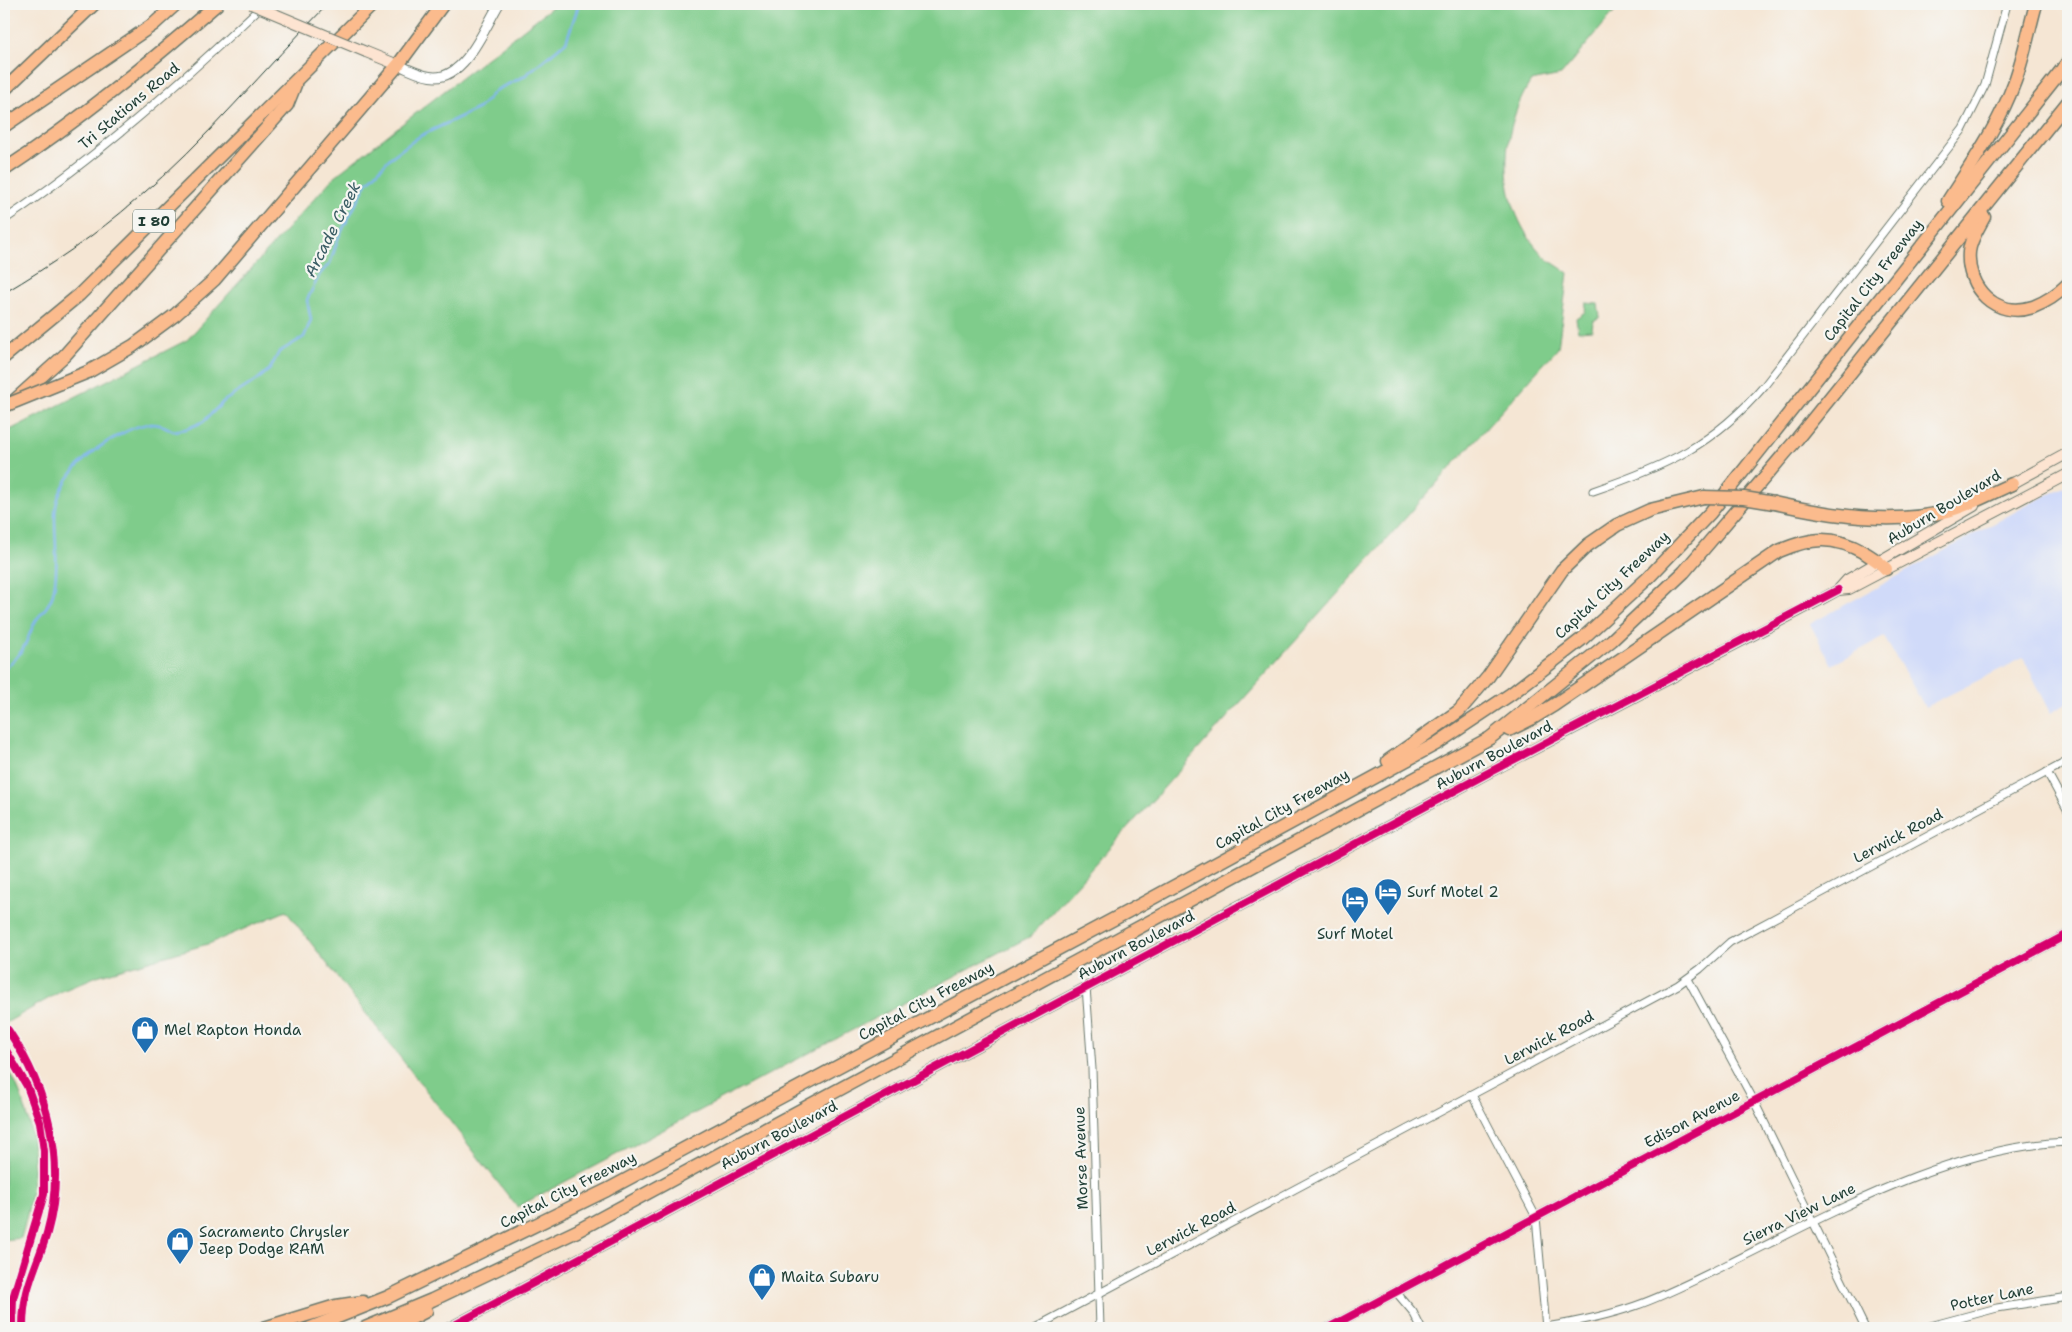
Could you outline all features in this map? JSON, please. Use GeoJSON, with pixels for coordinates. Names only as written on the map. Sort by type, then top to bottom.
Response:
{"type":"FeatureCollection","features":[{"type":"Feature","properties":{"kind":"highway"},"geometry":{"type":"LineString","coordinates":[[4,90],[94,4]]}},
{"type":"Feature","properties":{"kind":"highway"},"geometry":{"type":"LineString","coordinates":[[4,126],[154,24],[176,4]]}},
{"type":"Feature","properties":{"kind":"highway"},"geometry":{"type":"LineString","coordinates":[[4,170],[41,146],[140,71],[218,4]]}},
{"type":"Feature","properties":{"kind":"highway","name":"I 80"},"geometry":{"type":"LineString","coordinates":[[4,357],[79,295],[374,4]]}},
{"type":"Feature","properties":{"kind":"highway"},"geometry":{"type":"LineString","coordinates":[[4,408],[88,372],[133,346],[175,315],[214,280],[398,65],[443,4]]}},
{"type":"Feature","properties":{"kind":"highway"},"geometry":{"type":"LineString","coordinates":[[1913,257],[1993,131],[2016,80],[2036,4]]}},
{"type":"Feature","properties":{"kind":"highway","name":"Capital City Freeway"},"geometry":{"type":"LineString","coordinates":[[310,1328],[388,1298],[616,1185],[1436,744],[1511,694],[1582,638],[1642,584],[1710,513],[2068,62]]}},
{"type":"Feature","properties":{"kind":"highway"},"geometry":{"type":"LineString","coordinates":[[4,408],[65,356],[117,299],[287,105],[298,78]]}},
{"type":"Feature","properties":{"kind":"highway"},"geometry":{"type":"LineString","coordinates":[[1490,738],[1612,640],[1684,572],[1780,460],[2068,102]]}},
{"type":"Feature","properties":{"kind":"highway"},"geometry":{"type":"LineString","coordinates":[[1997,191],[1974,236],[1969,251],[1970,276],[1980,293],[1996,305],[2016,310],[2032,307],[2046,301],[2068,284]]}},
{"type":"Feature","properties":{"kind":"highway"},"geometry":{"type":"LineString","coordinates":[[1308,813],[1422,739],[1459,711],[1488,677],[1562,570],[1588,545],[1617,525],[1650,510],[1704,497],[1744,498],[1851,517],[1900,517],[1948,511],[2012,484]]}},
{"type":"Feature","properties":{"kind":"highway"},"geometry":{"type":"LineString","coordinates":[[393,1328],[1490,738],[1531,719],[1780,551],[1801,542],[1824,539],[1847,542],[1883,565]]}},
{"type":"Feature","properties":{"kind":"highway"},"geometry":{"type":"LineString","coordinates":[[365,1328],[432,1300],[532,1254]]}},
{"type":"Feature","properties":{"kind":"highway"},"geometry":{"type":"LineString","coordinates":[[264,1328],[336,1306],[388,1298]]}},
{"type":"Feature","properties":{"kind":"main road"},"geometry":{"type":"LineString","coordinates":[[251,4],[398,65]]}},
{"type":"Feature","properties":{"kind":"main road","name":"Auburn Boulevard"},"geometry":{"type":"LineString","coordinates":[[1883,565],[2012,484],[2068,453]]}},
{"type":"Feature","properties":{"kind":"main road","name":"Auburn Boulevard"},"geometry":{"type":"LineString","coordinates":[[449,1328],[1488,773],[1838,590],[1847,580],[1883,565],[2068,474]]}},
{"type":"Feature","properties":{"kind":"street","name":"Tri Stations Road"},"geometry":{"type":"LineString","coordinates":[[4,220],[80,164],[154,105],[264,4]]}},
{"type":"Feature","properties":{"kind":"street"},"geometry":{"type":"LineString","coordinates":[[398,65],[425,76],[434,77],[451,74],[465,62],[499,4]]}},
{"type":"Feature","properties":{"kind":"street"},"geometry":{"type":"LineString","coordinates":[[1593,491],[1653,469],[1694,449],[1731,422],[1765,386],[1963,129],[1985,85],[2007,4]]}},
{"type":"Feature","properties":{"kind":"street","name":"Lerwick Road"},"geometry":{"type":"LineString","coordinates":[[1034,1328],[1688,979],[1730,942],[2068,761]]}},
{"type":"Feature","properties":{"kind":"street"},"geometry":{"type":"LineString","coordinates":[[2047,772],[2067,809]]}},
{"type":"Feature","properties":{"kind":"street","name":"Edison Avenue"},"geometry":{"type":"LineString","coordinates":[[1328,1328],[2068,934]]}},
{"type":"Feature","properties":{"kind":"street"},"geometry":{"type":"LineString","coordinates":[[1688,979],[1754,1101],[1865,1328]]}},
{"type":"Feature","properties":{"kind":"street","name":"Morse Avenue"},"geometry":{"type":"LineString","coordinates":[[1086,988],[1092,1068],[1100,1328]]}},
{"type":"Feature","properties":{"kind":"street"},"geometry":{"type":"LineString","coordinates":[[8,1030],[37,1081],[49,1120],[54,1150],[53,1212],[27,1286],[23,1303],[23,1328]]}},
{"type":"Feature","properties":{"kind":"street"},"geometry":{"type":"LineString","coordinates":[[12,1328],[14,1292],[44,1194],[44,1151],[40,1122],[27,1086],[4,1047],[14,1039]]}},
{"type":"Feature","properties":{"kind":"street"},"geometry":{"type":"LineString","coordinates":[[1472,1095],[1536,1218],[1546,1328]]}},
{"type":"Feature","properties":{"kind":"street","name":"Sierra View Lane"},"geometry":{"type":"LineString","coordinates":[[1546,1328],[1606,1315],[1642,1303],[1682,1286],[1871,1194],[1932,1171],[1999,1152],[2068,1142]]}},
{"type":"Feature","properties":{"kind":"street"},"geometry":{"type":"LineString","coordinates":[[1396,1292],[1412,1312],[1420,1328]]}},
{"type":"Feature","properties":{"kind":"street","name":"Potter Lane"},"geometry":{"type":"LineString","coordinates":[[1923,1328],[1997,1308],[2068,1297]]}},
{"type":"Feature","properties":{"kind":"shaded area"},"geometry":{"type":"Polygon","coordinates":[[[2068,485],[2068,703],[2051,713],[2023,658],[1925,707],[1884,637],[1832,665],[1810,624],[2035,501],[2068,485]]]}},
{"type":"Feature","properties":{"kind":"green space"},"geometry":{"type":"Polygon","coordinates":[[[556,4],[1616,4],[1618,7],[1561,75],[1531,81],[1520,102],[1512,124],[1507,170],[1510,193],[1517,215],[1528,236],[1543,255],[1568,273],[1558,348],[1031,936],[517,1207],[286,911],[211,943],[97,976],[60,992],[4,1024],[4,433],[187,340],[334,177],[556,4]]]}},
{"type":"Feature","properties":{"kind":"green space"},"geometry":{"type":"Polygon","coordinates":[[[1586,303],[1598,304],[1600,317],[1593,321],[1592,330],[1578,331],[1576,318],[1585,312],[1586,303]]]}},
{"type":"Feature","properties":{"kind":"green space"},"geometry":{"type":"Polygon","coordinates":[[[4,1061],[16,1083],[30,1126],[33,1169],[27,1214],[21,1238],[4,1240],[4,1061]]]}},
{"type":"Feature","properties":{"kind":"waterway","name":"Arcade Creek"},"geometry":{"type":"LineString","coordinates":[[4,669],[23,649],[37,619],[52,597],[56,574],[55,517],[57,503],[61,490],[77,467],[99,447],[136,427],[154,424],[167,427],[173,431],[186,429],[203,422],[224,401],[257,380],[270,369],[279,352],[304,337],[311,320],[307,300],[320,274],[330,263],[339,236],[367,183],[390,158],[420,136],[479,108],[496,90],[523,77],[566,42],[579,4]]}},
{"type":"Feature","properties":{"kind":"tram line"},"geometry":{"type":"LineString","coordinates":[[4,293],[89,237],[162,177],[211,129],[328,4]]}},
{"type":"Feature","properties":{"kind":"cycle path"},"geometry":{"type":"LineString","coordinates":[[449,1328],[1488,773],[1838,590]]}},
{"type":"Feature","properties":{"kind":"cycle path"},"geometry":{"type":"LineString","coordinates":[[1328,1328],[2068,934]]}},
{"type":"Feature","properties":{"kind":"cycle path"},"geometry":{"type":"LineString","coordinates":[[8,1030],[34,1077],[50,1127],[54,1153],[55,1180],[53,1206],[47,1233],[25,1301],[23,1328]]}},
{"type":"Feature","properties":{"kind":"cycle path"},"geometry":{"type":"LineString","coordinates":[[4,1047],[27,1086],[40,1122],[44,1151],[44,1194],[13,1298],[12,1328]]}},
{"type":"Feature","properties":{"kind":"place","name":"Surf Motel 2"},"geometry":{"type":"Point","coordinates":[1388,916]}},
{"type":"Feature","properties":{"kind":"place","name":"Surf Motel"},"geometry":{"type":"Point","coordinates":[1355,924]}},
{"type":"Feature","properties":{"kind":"place","name":"Mel Rapton Honda"},"geometry":{"type":"Point","coordinates":[145,1054]}},
{"type":"Feature","properties":{"kind":"place","name":"Sacramento Chrysler Jeep Dodge RAM"},"geometry":{"type":"Point","coordinates":[180,1265]}},
{"type":"Feature","properties":{"kind":"place","name":"Maita Subaru"},"geometry":{"type":"Point","coordinates":[762,1301]}}]}
